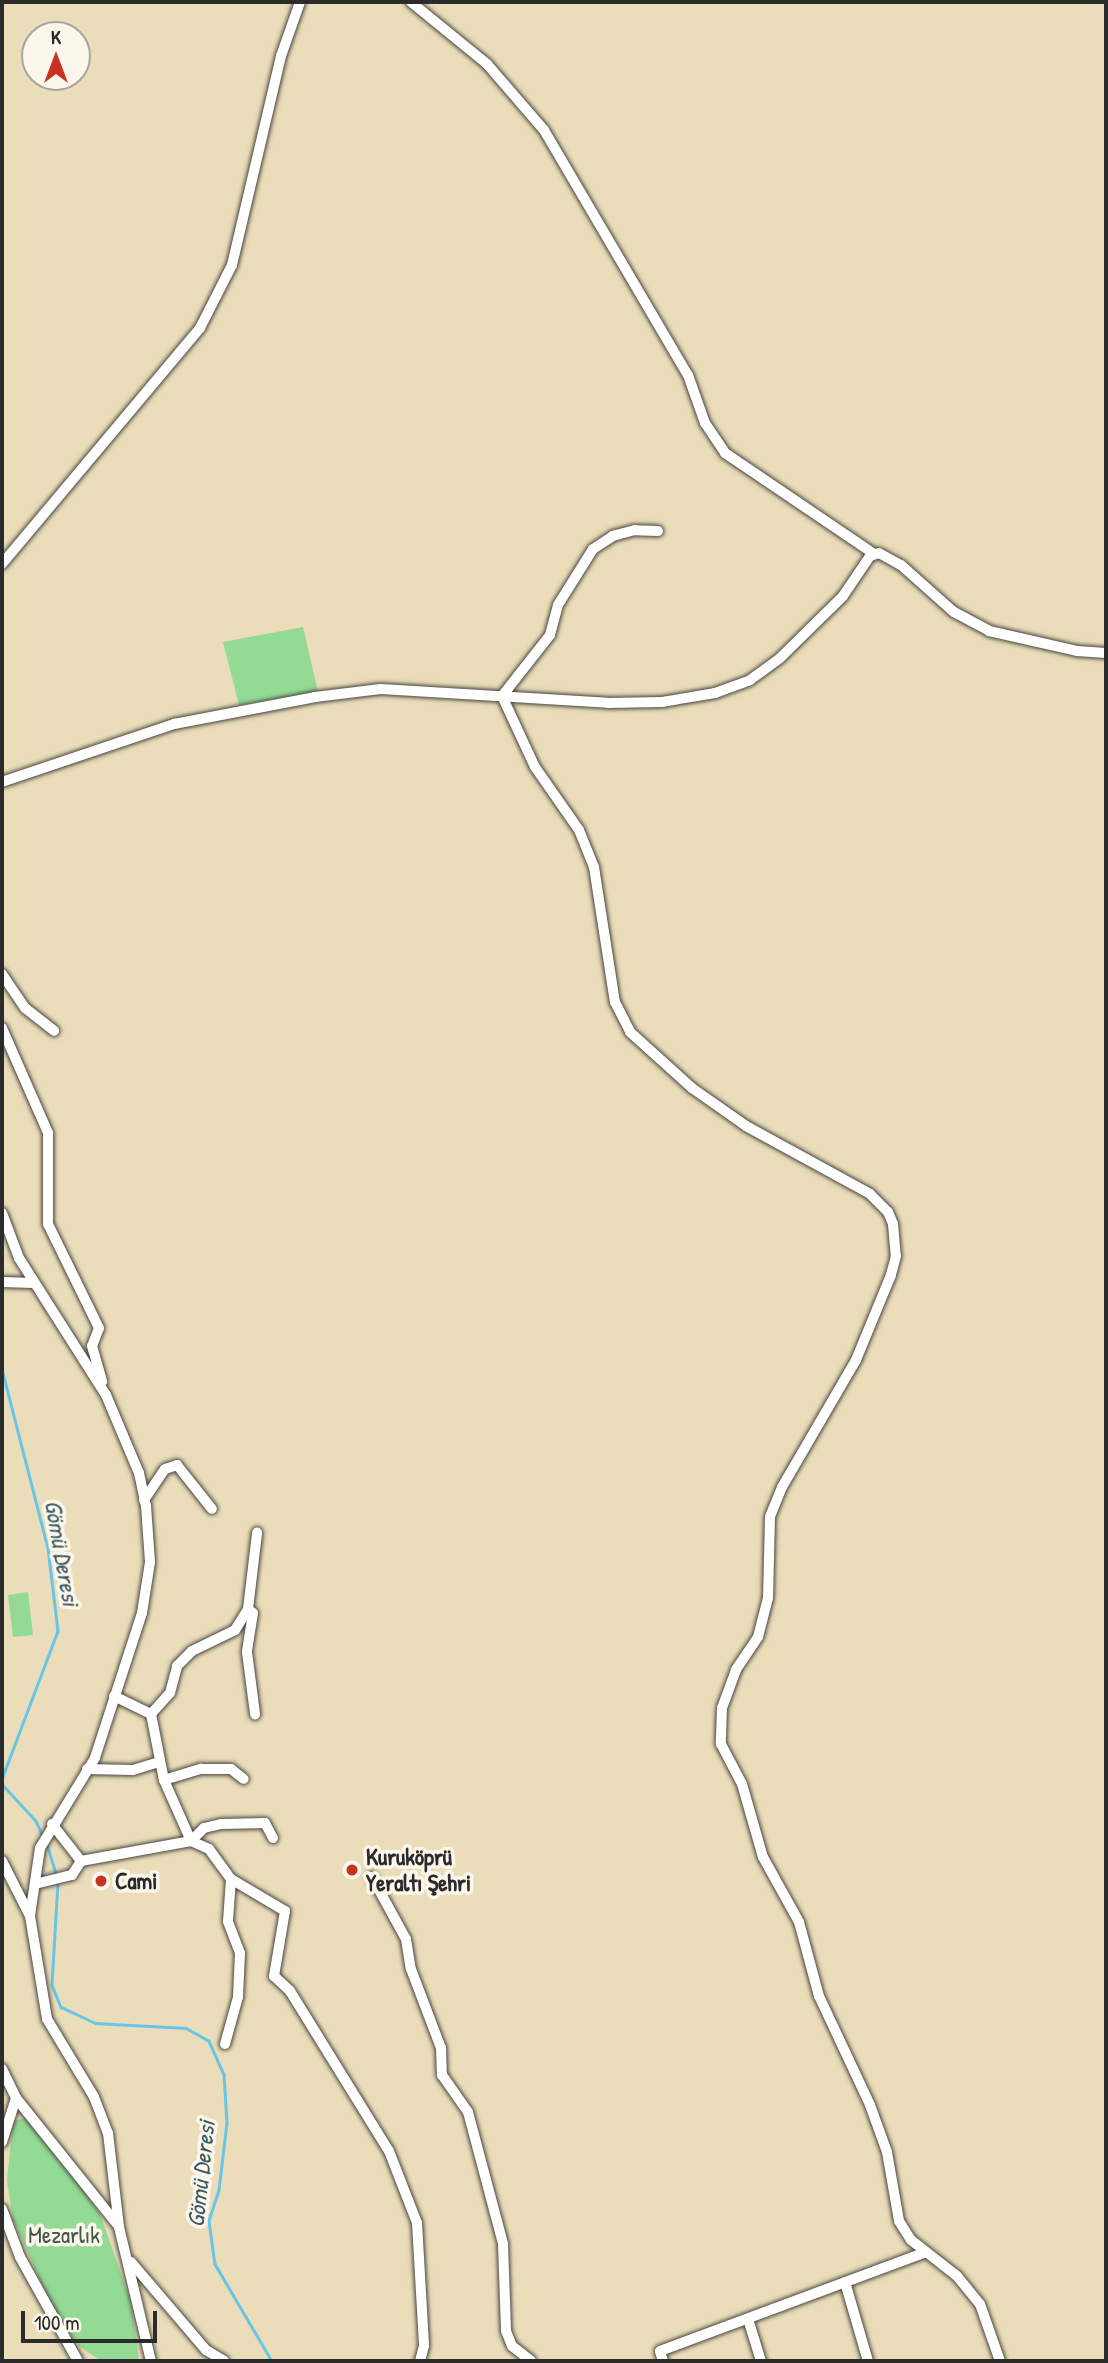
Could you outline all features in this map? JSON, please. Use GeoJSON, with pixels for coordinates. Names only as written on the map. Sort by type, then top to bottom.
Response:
{"type":"FeatureCollection","features":[{"type":"Feature","properties":{"kind":"street"},"geometry":{"type":"LineString","coordinates":[[2,565],[200,328],[232,265],[281,56],[300,2]]}},
{"type":"Feature","properties":{"kind":"street"},"geometry":{"type":"LineString","coordinates":[[411,2],[487,64],[544,130],[688,375],[705,423],[725,453],[874,554],[901,565],[954,612],[989,631],[1106,653]]}},
{"type":"Feature","properties":{"kind":"street"},"geometry":{"type":"LineString","coordinates":[[502,696],[550,635],[558,605],[593,549],[613,536],[635,530],[658,531]]}},
{"type":"Feature","properties":{"kind":"street"},"geometry":{"type":"LineString","coordinates":[[2,782],[174,724],[315,697],[381,689],[608,703],[715,693],[750,680],[780,657],[843,596],[874,554]]}},
{"type":"Feature","properties":{"kind":"street"},"geometry":{"type":"LineString","coordinates":[[502,696],[535,767],[579,830],[594,867],[615,1002],[630,1032],[692,1088],[746,1126],[880,1202],[893,1224],[896,1256],[891,1275],[856,1360],[782,1487],[770,1517],[768,1598],[758,1637],[736,1671],[719,1726],[721,1744],[742,1784],[763,1857],[799,1922],[819,1996],[870,2105],[887,2152],[900,2221],[926,2252],[957,2276],[980,2304],[1000,2361]]}},
{"type":"Feature","properties":{"kind":"street"},"geometry":{"type":"LineString","coordinates":[[2,974],[25,1007],[54,1031]]}},
{"type":"Feature","properties":{"kind":"street"},"geometry":{"type":"LineString","coordinates":[[2,1028],[25,1072],[48,1133],[48,1224],[99,1328],[92,1346],[106,1395],[139,1473],[150,1562],[142,1613],[95,1758],[52,1824],[40,1848],[30,1916]]}},
{"type":"Feature","properties":{"kind":"street"},"geometry":{"type":"LineString","coordinates":[[2,1213],[34,1283],[106,1395]]}},
{"type":"Feature","properties":{"kind":"street"},"geometry":{"type":"LineString","coordinates":[[2,1282],[34,1283]]}},
{"type":"Feature","properties":{"kind":"street"},"geometry":{"type":"LineString","coordinates":[[144,1500],[165,1469],[177,1465],[212,1509]]}},
{"type":"Feature","properties":{"kind":"street"},"geometry":{"type":"LineString","coordinates":[[151,1714],[170,1693],[177,1666],[192,1651],[235,1630],[248,1609],[257,1533]]}},
{"type":"Feature","properties":{"kind":"street"},"geometry":{"type":"LineString","coordinates":[[248,1609],[253,1613],[247,1651],[255,1714]]}},
{"type":"Feature","properties":{"kind":"street"},"geometry":{"type":"LineString","coordinates":[[114,1696],[151,1714]]}},
{"type":"Feature","properties":{"kind":"street"},"geometry":{"type":"LineString","coordinates":[[151,1714],[164,1780],[191,1841]]}},
{"type":"Feature","properties":{"kind":"street"},"geometry":{"type":"LineString","coordinates":[[87,1769],[133,1770],[160,1762]]}},
{"type":"Feature","properties":{"kind":"street"},"geometry":{"type":"LineString","coordinates":[[164,1780],[201,1769],[231,1769],[244,1779]]}},
{"type":"Feature","properties":{"kind":"street"},"geometry":{"type":"LineString","coordinates":[[191,1841],[204,1828],[222,1824],[265,1823],[273,1838]]}},
{"type":"Feature","properties":{"kind":"street"},"geometry":{"type":"LineString","coordinates":[[52,1824],[81,1861]]}},
{"type":"Feature","properties":{"kind":"street"},"geometry":{"type":"LineString","coordinates":[[35,1884],[72,1875],[81,1861],[191,1841],[209,1849],[231,1880],[285,1911],[274,1976],[302,2010],[394,2163],[417,2223],[424,2346],[420,2361]]}},
{"type":"Feature","properties":{"kind":"street"},"geometry":{"type":"LineString","coordinates":[[2,1861],[30,1916],[47,2019],[94,2097],[108,2133],[118,2227],[130,2262],[152,2361]]}},
{"type":"Feature","properties":{"kind":"street"},"geometry":{"type":"LineString","coordinates":[[372,1877],[406,1939],[411,1969],[441,2048],[443,2075],[468,2112],[503,2244],[506,2331],[512,2346],[531,2361]]}},
{"type":"Feature","properties":{"kind":"street"},"geometry":{"type":"LineString","coordinates":[[225,2044],[238,1997],[240,1953],[228,1921],[231,1880]]}},
{"type":"Feature","properties":{"kind":"street"},"geometry":{"type":"LineString","coordinates":[[2,2069],[16,2098],[118,2227]]}},
{"type":"Feature","properties":{"kind":"street"},"geometry":{"type":"LineString","coordinates":[[2,2142],[16,2098]]}},
{"type":"Feature","properties":{"kind":"street"},"geometry":{"type":"LineString","coordinates":[[2,2209],[20,2257],[78,2361]]}},
{"type":"Feature","properties":{"kind":"street"},"geometry":{"type":"LineString","coordinates":[[663,2361],[660,2351],[926,2252]]}},
{"type":"Feature","properties":{"kind":"street"},"geometry":{"type":"LineString","coordinates":[[130,2262],[206,2350],[225,2361]]}},
{"type":"Feature","properties":{"kind":"street"},"geometry":{"type":"LineString","coordinates":[[845,2282],[868,2361]]}},
{"type":"Feature","properties":{"kind":"street"},"geometry":{"type":"LineString","coordinates":[[748,2319],[761,2361]]}},
{"type":"Feature","properties":{"kind":"street"},"geometry":{"type":"LineString","coordinates":[[148,2335],[159,2361]]}},
{"type":"Feature","properties":{"kind":"green space"},"geometry":{"type":"Polygon","coordinates":[[[303,627],[318,692],[239,705],[223,642],[303,627]]]}},
{"type":"Feature","properties":{"kind":"green space"},"geometry":{"type":"Polygon","coordinates":[[[28,1592],[33,1635],[13,1637],[8,1595],[28,1592]]]}},
{"type":"Feature","properties":{"kind":"green space","name":"Mezarlık"},"geometry":{"type":"Polygon","coordinates":[[[30,2117],[100,2214],[131,2302],[139,2361],[101,2361],[79,2346],[51,2304],[13,2219],[7,2181],[13,2121],[30,2117]]]}},
{"type":"Feature","properties":{"kind":"waterway","name":"Gömü Deresi"},"geometry":{"type":"LineString","coordinates":[[2,1369],[48,1548],[58,1631],[2,1779]]}},
{"type":"Feature","properties":{"kind":"waterway","name":"Gömü Deresi"},"geometry":{"type":"LineString","coordinates":[[2,1784],[36,1821],[42,1834]]}},
{"type":"Feature","properties":{"kind":"waterway","name":"Gömü Deresi"},"geometry":{"type":"LineString","coordinates":[[47,1844],[57,1877]]}},
{"type":"Feature","properties":{"kind":"waterway","name":"Gömü Deresi"},"geometry":{"type":"LineString","coordinates":[[58,1883],[52,1985],[61,2007],[95,2023],[186,2028],[209,2041],[224,2074],[227,2123],[219,2190],[209,2221],[215,2264],[272,2361]]}},
{"type":"Feature","properties":{"kind":"place","name":"Kuruköprü Yeraltı Şehri"},"geometry":{"type":"Point","coordinates":[352,1870]}},
{"type":"Feature","properties":{"kind":"place","name":"Cami"},"geometry":{"type":"Point","coordinates":[101,1881]}}]}
